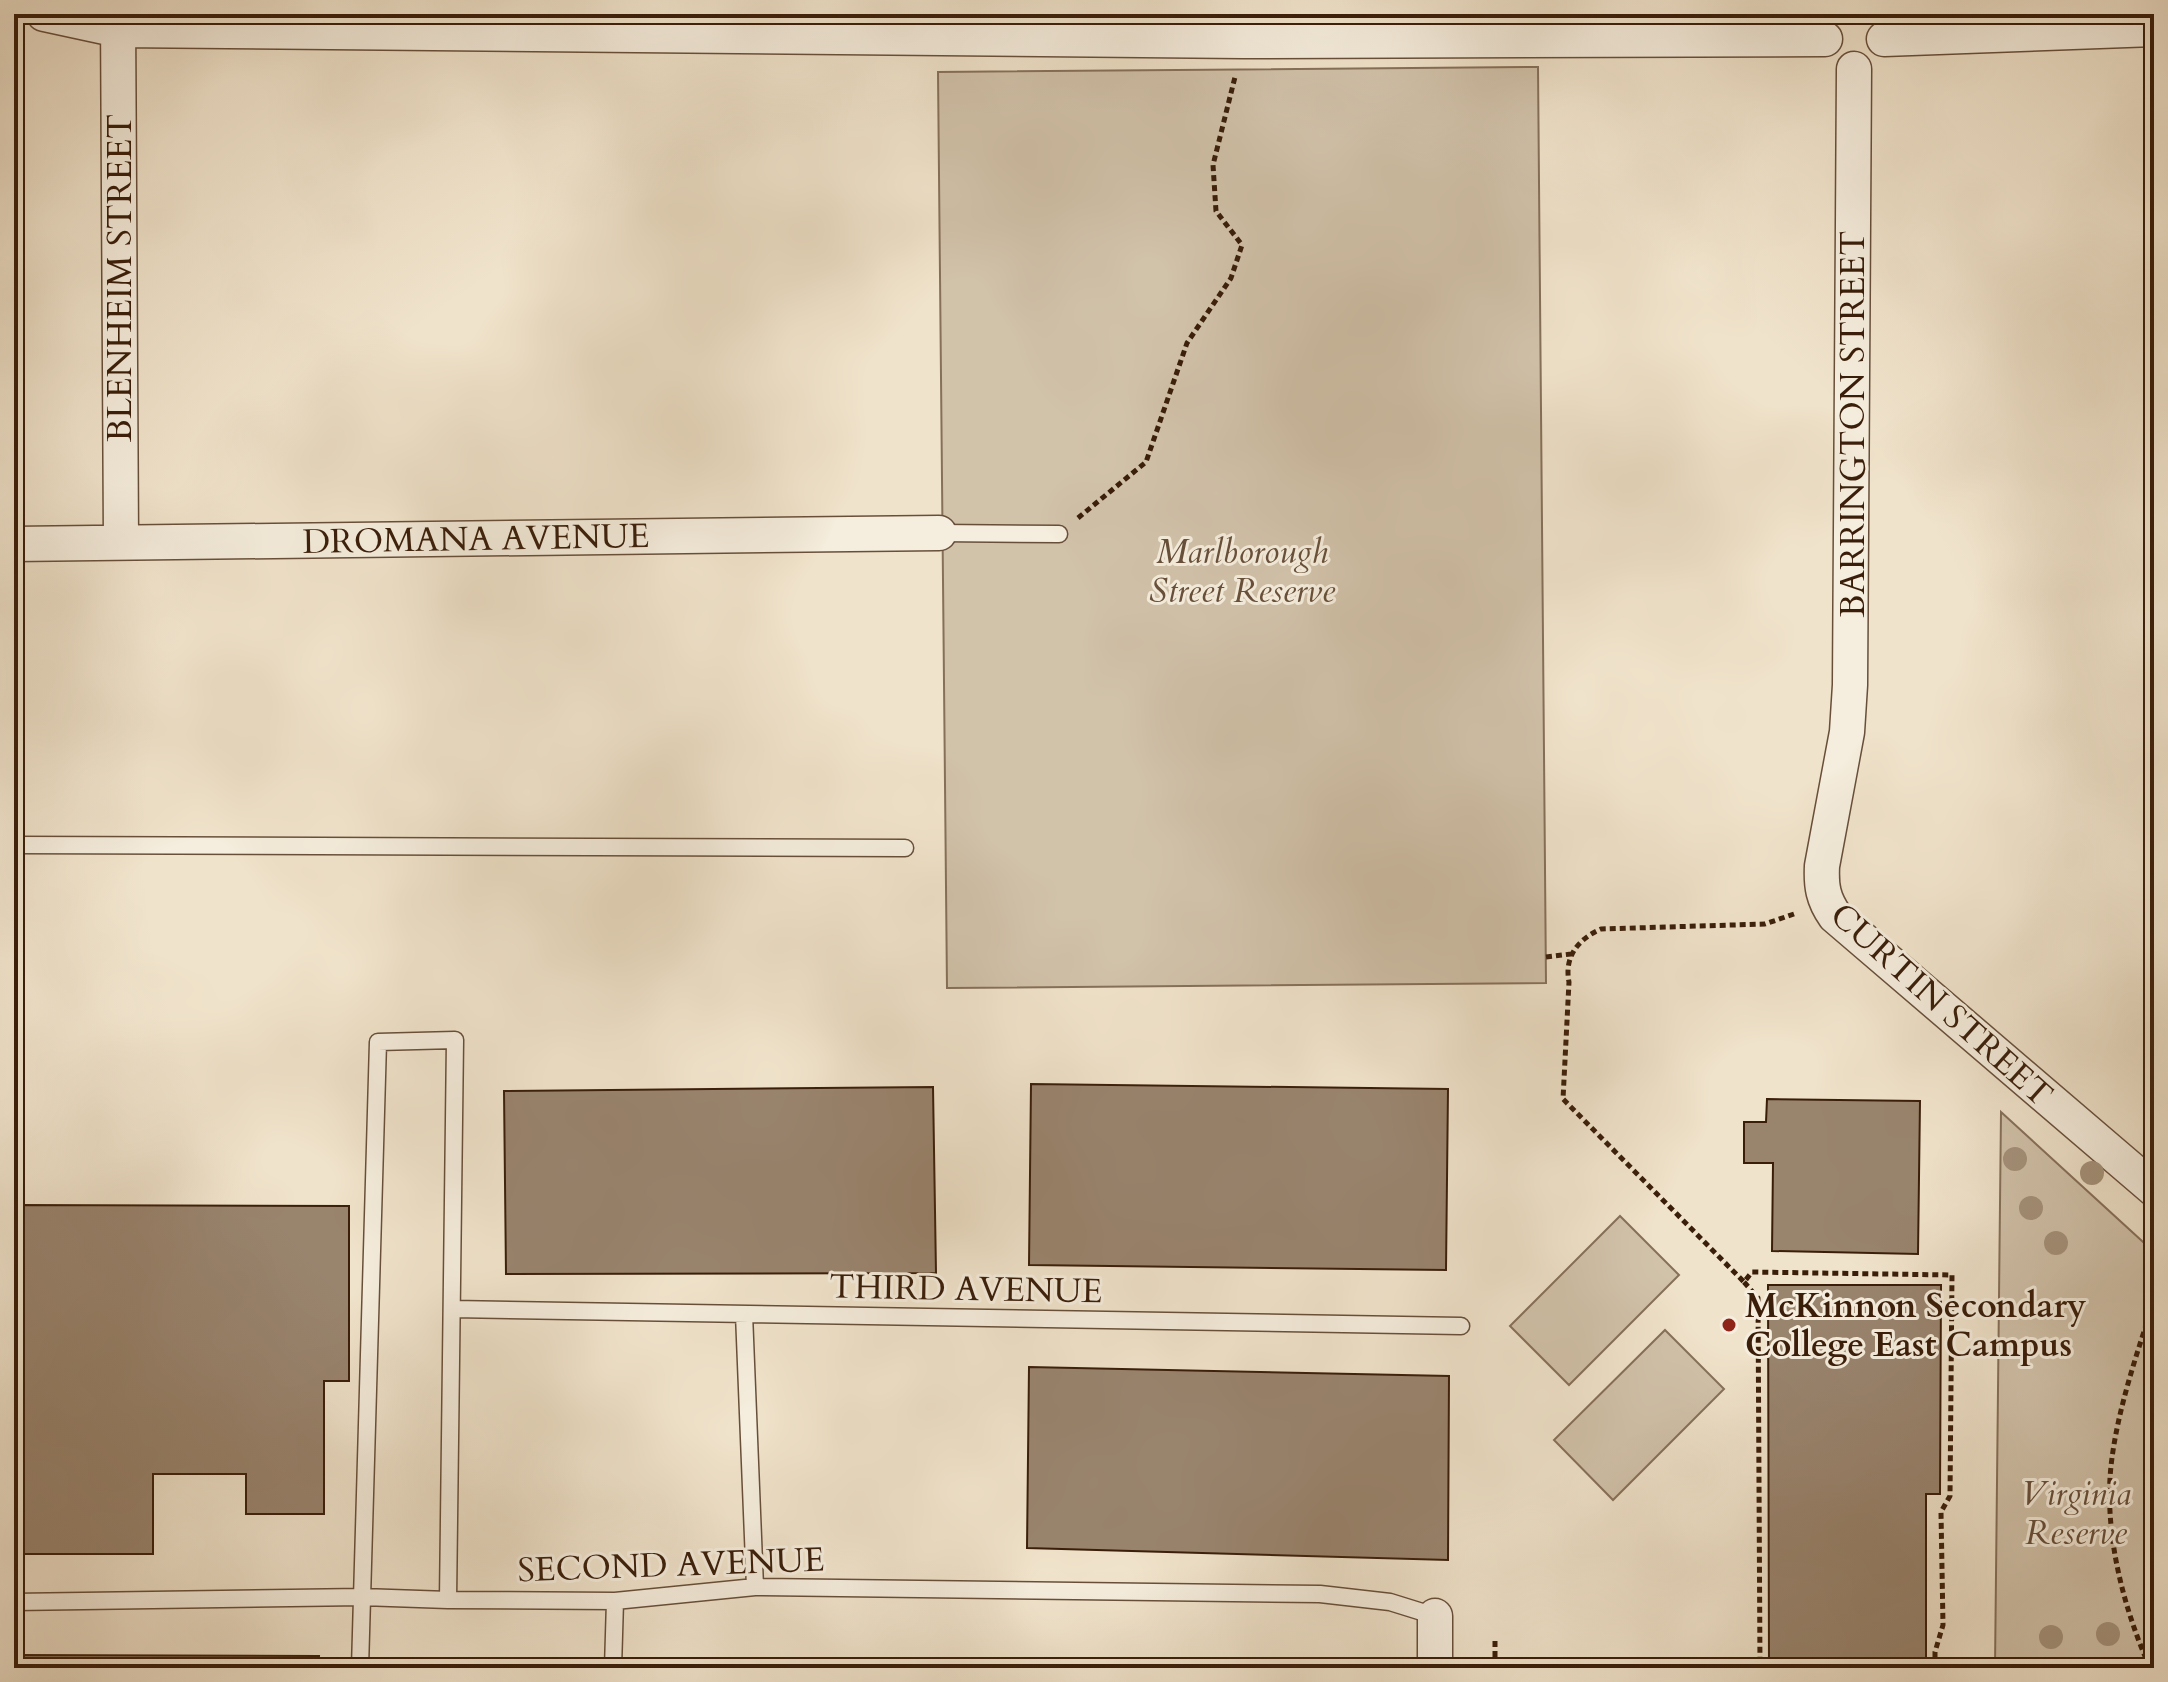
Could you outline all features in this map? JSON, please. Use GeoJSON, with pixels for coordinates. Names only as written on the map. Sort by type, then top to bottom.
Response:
{"type":"FeatureCollection","features":[{"type":"Feature","properties":{"kind":"street"},"geometry":{"type":"LineString","coordinates":[[44,14],[118,22],[1243,28],[1833,26],[1830,56],[1837,63],[1854,69],[1872,63],[1883,48],[1876,26],[2154,29]]}},
{"type":"Feature","properties":{"kind":"street","name":"BLENHEIM STREET"},"geometry":{"type":"LineString","coordinates":[[118,22],[121,542]]}},
{"type":"Feature","properties":{"kind":"street","name":"BARRINGTON STREET"},"geometry":{"type":"LineString","coordinates":[[1838,778],[1847,732],[1850,685],[1854,69]]}},
{"type":"Feature","properties":{"kind":"street","name":"DROMANA AVENUE"},"geometry":{"type":"LineString","coordinates":[[14,544],[939,533]]}},
{"type":"Feature","properties":{"kind":"street","name":"CURTIN STREET"},"geometry":{"type":"LineString","coordinates":[[1838,778],[1822,866],[1821,885],[1825,903],[1835,916],[1894,969],[2154,1189]]}},
{"type":"Feature","properties":{"kind":"street"},"geometry":{"type":"LineString","coordinates":[[1435,1616],[1435,1668]]}},
{"type":"Feature","properties":{"kind":"lane"},"geometry":{"type":"LineString","coordinates":[[939,533],[1059,534]]}},
{"type":"Feature","properties":{"kind":"lane"},"geometry":{"type":"LineString","coordinates":[[14,845],[905,848]]}},
{"type":"Feature","properties":{"kind":"lane"},"geometry":{"type":"LineString","coordinates":[[360,1668],[378,1042],[455,1040],[448,1600]]}},
{"type":"Feature","properties":{"kind":"lane","name":"THIRD AVENUE"},"geometry":{"type":"LineString","coordinates":[[453,1309],[1461,1326]]}},
{"type":"Feature","properties":{"kind":"lane"},"geometry":{"type":"LineString","coordinates":[[744,1314],[755,1587]]}},
{"type":"Feature","properties":{"kind":"lane","name":"SECOND AVENUE"},"geometry":{"type":"LineString","coordinates":[[14,1602],[362,1597],[615,1601],[755,1587],[1320,1594],[1390,1602],[1435,1616]]}},
{"type":"Feature","properties":{"kind":"lane"},"geometry":{"type":"LineString","coordinates":[[613,1668],[615,1601]]}},
{"type":"Feature","properties":{"kind":"path"},"geometry":{"type":"LineString","coordinates":[[1059,534],[1146,462],[1187,343],[1231,278],[1242,245],[1216,211],[1213,165],[1243,28]]}},
{"type":"Feature","properties":{"kind":"path"},"geometry":{"type":"LineString","coordinates":[[1760,1668],[1758,1298],[1563,1099],[1569,982],[1566,967],[1571,954],[1590,934],[1601,929],[1765,924],[1825,903]]}},
{"type":"Feature","properties":{"kind":"path"},"geometry":{"type":"LineString","coordinates":[[1546,957],[1571,954]]}},
{"type":"Feature","properties":{"kind":"path"},"geometry":{"type":"LineString","coordinates":[[1744,1282],[1752,1272],[1952,1275],[1950,1496],[1941,1512],[1943,1625],[1935,1652],[1935,1668]]}},
{"type":"Feature","properties":{"kind":"path"},"geometry":{"type":"LineString","coordinates":[[2150,1668],[2127,1609],[2115,1546],[2110,1490],[2116,1437],[2154,1301]]}},
{"type":"Feature","properties":{"kind":"path"},"geometry":{"type":"LineString","coordinates":[[1495,1641],[1495,1668]]}},
{"type":"Feature","properties":{"kind":"green space","name":"Marlborough Street Reserve"},"geometry":{"type":"Polygon","coordinates":[[[1538,67],[1546,983],[947,988],[938,72],[1538,67]]]}},
{"type":"Feature","properties":{"kind":"green space","name":"Virginia Reserve"},"geometry":{"type":"Polygon","coordinates":[[[2001,1112],[2154,1252],[2154,1668],[1995,1668],[2001,1112]]]}},
{"type":"Feature","properties":{"kind":"green space"},"geometry":{"type":"Polygon","coordinates":[[[1620,1216],[1679,1275],[1569,1385],[1510,1326],[1620,1216]]]}},
{"type":"Feature","properties":{"kind":"green space"},"geometry":{"type":"Polygon","coordinates":[[[1665,1330],[1724,1389],[1613,1500],[1554,1440],[1665,1330]]]}},
{"type":"Feature","properties":{"kind":"building"},"geometry":{"type":"Polygon","coordinates":[[[1031,1084],[1448,1089],[1446,1270],[1029,1265],[1031,1084]]]}},
{"type":"Feature","properties":{"kind":"building"},"geometry":{"type":"Polygon","coordinates":[[[933,1087],[936,1273],[506,1274],[504,1091],[933,1087]]]}},
{"type":"Feature","properties":{"kind":"building"},"geometry":{"type":"Polygon","coordinates":[[[1767,1099],[1920,1101],[1918,1254],[1772,1251],[1773,1163],[1744,1163],[1744,1122],[1766,1122],[1767,1099]]]}},
{"type":"Feature","properties":{"kind":"building"},"geometry":{"type":"Polygon","coordinates":[[[14,1205],[349,1206],[349,1381],[324,1381],[324,1514],[246,1514],[246,1474],[153,1474],[153,1554],[14,1554],[14,1205]]]}},
{"type":"Feature","properties":{"kind":"building"},"geometry":{"type":"Polygon","coordinates":[[[1768,1285],[1941,1285],[1940,1494],[1926,1494],[1926,1668],[1769,1668],[1768,1285]]]}},
{"type":"Feature","properties":{"kind":"building"},"geometry":{"type":"Polygon","coordinates":[[[1029,1367],[1449,1376],[1448,1560],[1027,1548],[1029,1367]]]}},
{"type":"Feature","properties":{"kind":"building"},"geometry":{"type":"Polygon","coordinates":[[[14,1655],[319,1656],[318,1668],[14,1668],[14,1655]]]}},
{"type":"Feature","properties":{"kind":"place","name":"McKinnon Secondary College East Campus"},"geometry":{"type":"Point","coordinates":[1729,1325]}}]}
